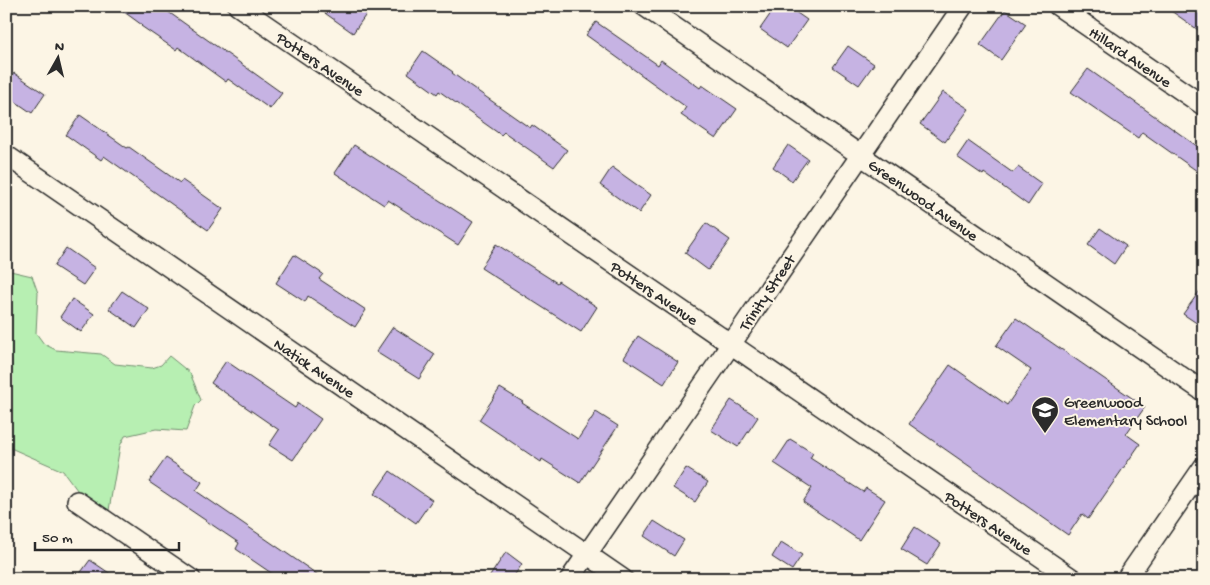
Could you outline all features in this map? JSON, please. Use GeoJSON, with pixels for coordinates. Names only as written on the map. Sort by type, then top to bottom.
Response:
{"type":"FeatureCollection","features":[{"type":"Feature","properties":{"kind":"street","name":"Potters Avenue"},"geometry":{"type":"LineString","coordinates":[[238,6],[1073,579]]}},
{"type":"Feature","properties":{"kind":"street","name":"Greenwood Avenue"},"geometry":{"type":"LineString","coordinates":[[644,6],[1204,392]]}},
{"type":"Feature","properties":{"kind":"street","name":"Trinity Street"},"geometry":{"type":"LineString","coordinates":[[570,579],[963,6]]}},
{"type":"Feature","properties":{"kind":"street","name":"Hillard Avenue"},"geometry":{"type":"LineString","coordinates":[[1058,6],[1204,106]]}},
{"type":"Feature","properties":{"kind":"street","name":"Natick Avenue"},"geometry":{"type":"LineString","coordinates":[[6,155],[623,579]]}},
{"type":"Feature","properties":{"kind":"street"},"geometry":{"type":"LineString","coordinates":[[1126,579],[1204,466]]}},
{"type":"Feature","properties":{"kind":"street"},"geometry":{"type":"LineString","coordinates":[[77,502],[191,579]]}},
{"type":"Feature","properties":{"kind":"green space"},"geometry":{"type":"Polygon","coordinates":[[[6,270],[32,276],[38,293],[36,333],[44,344],[56,350],[101,354],[115,364],[152,368],[161,365],[169,356],[190,373],[201,400],[195,406],[186,431],[156,429],[125,436],[120,446],[108,516],[86,502],[63,471],[6,446],[6,270]]]}},
{"type":"Feature","properties":{"kind":"building"},"geometry":{"type":"Polygon","coordinates":[[[116,6],[160,6],[282,93],[270,109],[228,79],[226,82],[178,47],[176,50],[116,6]]]}},
{"type":"Feature","properties":{"kind":"building"},"geometry":{"type":"Polygon","coordinates":[[[315,6],[372,6],[353,33],[315,6]]]}},
{"type":"Feature","properties":{"kind":"building"},"geometry":{"type":"Polygon","coordinates":[[[776,6],[787,6],[807,20],[787,48],[760,29],[776,6]]]}},
{"type":"Feature","properties":{"kind":"building"},"geometry":{"type":"Polygon","coordinates":[[[1164,6],[1204,6],[1204,34],[1164,6]]]}},
{"type":"Feature","properties":{"kind":"building"},"geometry":{"type":"Polygon","coordinates":[[[1005,10],[1026,24],[1001,60],[980,45],[1005,10]]]}},
{"type":"Feature","properties":{"kind":"building"},"geometry":{"type":"Polygon","coordinates":[[[596,22],[658,65],[661,60],[700,88],[702,85],[737,109],[716,139],[681,115],[686,107],[586,35],[596,22]]]}},
{"type":"Feature","properties":{"kind":"building"},"geometry":{"type":"Polygon","coordinates":[[[848,46],[874,64],[859,85],[833,67],[848,46]]]}},
{"type":"Feature","properties":{"kind":"building"},"geometry":{"type":"Polygon","coordinates":[[[423,51],[530,128],[532,125],[567,150],[554,167],[504,132],[501,135],[439,91],[437,94],[408,73],[423,51]]]}},
{"type":"Feature","properties":{"kind":"building"},"geometry":{"type":"Polygon","coordinates":[[[1088,69],[1204,151],[1204,176],[1142,132],[1138,138],[1071,92],[1088,69]]]}},
{"type":"Feature","properties":{"kind":"building"},"geometry":{"type":"Polygon","coordinates":[[[14,73],[45,94],[32,113],[6,95],[6,84],[14,73]]]}},
{"type":"Feature","properties":{"kind":"building"},"geometry":{"type":"Polygon","coordinates":[[[943,92],[969,109],[945,142],[920,124],[943,92]]]}},
{"type":"Feature","properties":{"kind":"building"},"geometry":{"type":"Polygon","coordinates":[[[80,115],[180,183],[182,180],[223,209],[208,230],[104,156],[101,160],[66,135],[80,115]]]}},
{"type":"Feature","properties":{"kind":"building"},"geometry":{"type":"Polygon","coordinates":[[[968,141],[1013,173],[1018,167],[1042,184],[1028,205],[984,173],[983,175],[957,157],[968,141]]]}},
{"type":"Feature","properties":{"kind":"building"},"geometry":{"type":"Polygon","coordinates":[[[354,145],[473,222],[458,245],[388,200],[384,205],[335,173],[354,145]]]}},
{"type":"Feature","properties":{"kind":"building"},"geometry":{"type":"Polygon","coordinates":[[[788,145],[808,159],[792,181],[773,167],[788,145]]]}},
{"type":"Feature","properties":{"kind":"building"},"geometry":{"type":"Polygon","coordinates":[[[612,167],[651,195],[639,213],[600,185],[612,167]]]}},
{"type":"Feature","properties":{"kind":"building"},"geometry":{"type":"Polygon","coordinates":[[[706,223],[730,240],[708,270],[685,253],[706,223]]]}},
{"type":"Feature","properties":{"kind":"building"},"geometry":{"type":"Polygon","coordinates":[[[1100,228],[1126,246],[1114,264],[1088,245],[1100,228]]]}},
{"type":"Feature","properties":{"kind":"building"},"geometry":{"type":"Polygon","coordinates":[[[496,244],[597,307],[581,332],[481,268],[496,244]]]}},
{"type":"Feature","properties":{"kind":"building"},"geometry":{"type":"Polygon","coordinates":[[[66,248],[95,268],[83,285],[54,266],[66,248]]]}},
{"type":"Feature","properties":{"kind":"building"},"geometry":{"type":"Polygon","coordinates":[[[294,255],[323,274],[319,279],[366,310],[355,327],[308,296],[305,302],[276,283],[294,255]]]}},
{"type":"Feature","properties":{"kind":"building"},"geometry":{"type":"Polygon","coordinates":[[[1204,285],[1204,328],[1183,314],[1204,285]]]}},
{"type":"Feature","properties":{"kind":"building"},"geometry":{"type":"Polygon","coordinates":[[[122,291],[149,309],[136,328],[109,309],[122,291]]]}},
{"type":"Feature","properties":{"kind":"building"},"geometry":{"type":"Polygon","coordinates":[[[72,299],[94,314],[81,332],[60,317],[72,299]]]}},
{"type":"Feature","properties":{"kind":"building"},"geometry":{"type":"Polygon","coordinates":[[[1016,318],[1145,407],[1126,434],[1140,444],[1088,519],[1082,514],[1068,535],[909,424],[950,365],[1007,405],[1031,370],[996,346],[1016,318]]]}},
{"type":"Feature","properties":{"kind":"building"},"geometry":{"type":"Polygon","coordinates":[[[393,327],[435,354],[419,379],[376,352],[393,327]]]}},
{"type":"Feature","properties":{"kind":"building"},"geometry":{"type":"Polygon","coordinates":[[[638,336],[678,362],[664,384],[624,358],[638,336]]]}},
{"type":"Feature","properties":{"kind":"building"},"geometry":{"type":"Polygon","coordinates":[[[226,361],[295,408],[298,403],[321,419],[293,460],[269,445],[279,430],[211,383],[226,361]]]}},
{"type":"Feature","properties":{"kind":"building"},"geometry":{"type":"Polygon","coordinates":[[[500,388],[578,439],[596,412],[618,426],[580,483],[542,459],[541,462],[479,420],[500,388]]]}},
{"type":"Feature","properties":{"kind":"building"},"geometry":{"type":"Polygon","coordinates":[[[731,400],[758,417],[738,447],[711,430],[731,400]]]}},
{"type":"Feature","properties":{"kind":"building"},"geometry":{"type":"Polygon","coordinates":[[[790,439],[813,453],[810,458],[863,492],[866,488],[885,500],[859,540],[803,502],[812,488],[774,463],[790,439]]]}},
{"type":"Feature","properties":{"kind":"building"},"geometry":{"type":"Polygon","coordinates":[[[166,458],[202,482],[196,491],[324,579],[280,579],[236,549],[239,543],[149,482],[166,458]]]}},
{"type":"Feature","properties":{"kind":"building"},"geometry":{"type":"Polygon","coordinates":[[[686,468],[708,482],[695,502],[673,488],[686,468]]]}},
{"type":"Feature","properties":{"kind":"building"},"geometry":{"type":"Polygon","coordinates":[[[390,471],[432,500],[416,523],[374,494],[390,471]]]}},
{"type":"Feature","properties":{"kind":"building"},"geometry":{"type":"Polygon","coordinates":[[[654,521],[684,540],[674,556],[644,536],[654,521]]]}},
{"type":"Feature","properties":{"kind":"building"},"geometry":{"type":"Polygon","coordinates":[[[915,527],[941,544],[927,565],[901,549],[915,527]]]}},
{"type":"Feature","properties":{"kind":"building"},"geometry":{"type":"Polygon","coordinates":[[[781,542],[802,555],[792,570],[772,557],[781,542]]]}},
{"type":"Feature","properties":{"kind":"building"},"geometry":{"type":"Polygon","coordinates":[[[506,552],[522,564],[512,579],[488,579],[506,552]]]}},
{"type":"Feature","properties":{"kind":"building"},"geometry":{"type":"Polygon","coordinates":[[[90,560],[118,579],[76,579],[90,560]]]}},
{"type":"Feature","properties":{"kind":"place","name":"Greenwood Elementary School"},"geometry":{"type":"Point","coordinates":[1045,434]}}]}
